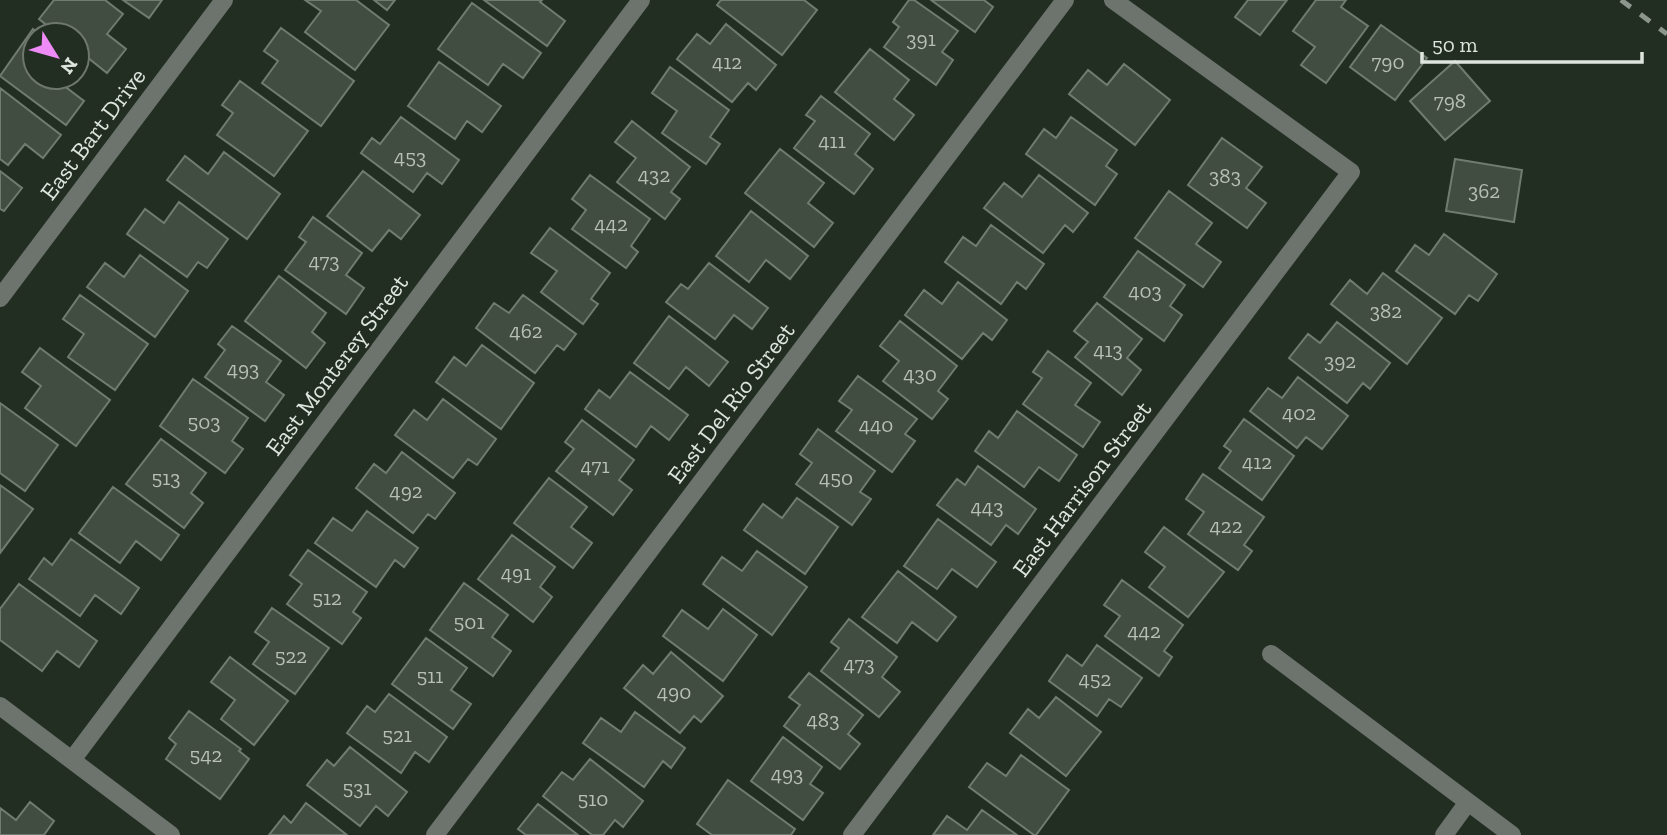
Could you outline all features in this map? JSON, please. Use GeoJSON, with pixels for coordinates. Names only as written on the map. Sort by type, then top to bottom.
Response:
{"type":"FeatureCollection","features":[{"type":"Feature","properties":{"kind":"street","name":"East Bart Drive"},"geometry":{"type":"LineString","coordinates":[[0,298],[224,0]]}},
{"type":"Feature","properties":{"kind":"street","name":"East Monterey Street"},"geometry":{"type":"LineString","coordinates":[[72,760],[641,0]]}},
{"type":"Feature","properties":{"kind":"street","name":"East Del Rio Street"},"geometry":{"type":"LineString","coordinates":[[435,835],[1065,0]]}},
{"type":"Feature","properties":{"kind":"street","name":"East Harrison Street"},"geometry":{"type":"LineString","coordinates":[[852,835],[1351,172],[1113,0]]}},
{"type":"Feature","properties":{"kind":"street"},"geometry":{"type":"LineString","coordinates":[[1271,654],[1512,835]]}},
{"type":"Feature","properties":{"kind":"street"},"geometry":{"type":"LineString","coordinates":[[0,706],[171,835]]}},
{"type":"Feature","properties":{"kind":"street"},"geometry":{"type":"LineString","coordinates":[[1444,835],[1468,802]]}},
{"type":"Feature","properties":{"kind":"building"},"geometry":{"type":"Polygon","coordinates":[[[54,0],[105,0],[123,14],[107,34],[126,49],[107,73],[91,60],[91,21],[39,19],[54,0]]]}},
{"type":"Feature","properties":{"kind":"building"},"geometry":{"type":"Polygon","coordinates":[[[123,0],[162,0],[149,18],[123,0]]]}},
{"type":"Feature","properties":{"kind":"building"},"geometry":{"type":"Polygon","coordinates":[[[305,0],[356,0],[389,25],[355,70],[305,32],[321,11],[305,0]]]}},
{"type":"Feature","properties":{"kind":"building"},"geometry":{"type":"Polygon","coordinates":[[[374,0],[395,0],[387,10],[374,0]]]}},
{"type":"Feature","properties":{"kind":"building"},"geometry":{"type":"Polygon","coordinates":[[[484,0],[542,0],[540,2],[565,21],[547,46],[484,0]]]}},
{"type":"Feature","properties":{"kind":"building"},"geometry":{"type":"Polygon","coordinates":[[[721,0],[804,0],[817,10],[782,55],[717,5],[721,0]]]}},
{"type":"Feature","properties":{"kind":"building"},"geometry":{"type":"Polygon","coordinates":[[[909,0],[914,0],[958,31],[942,52],[953,60],[936,85],[884,47],[899,27],[893,22],[909,0]]]}},
{"type":"Feature","properties":{"kind":"building"},"geometry":{"type":"Polygon","coordinates":[[[931,0],[984,0],[993,7],[975,32],[931,0]]]}},
{"type":"Feature","properties":{"kind":"building"},"geometry":{"type":"Polygon","coordinates":[[[1248,0],[1287,0],[1260,35],[1235,17],[1248,0]]]}},
{"type":"Feature","properties":{"kind":"building"},"geometry":{"type":"Polygon","coordinates":[[[1316,0],[1346,0],[1341,7],[1368,26],[1326,83],[1301,65],[1315,47],[1293,31],[1316,0]]]}},
{"type":"Feature","properties":{"kind":"building"},"geometry":{"type":"Polygon","coordinates":[[[472,3],[541,53],[523,78],[503,64],[488,85],[438,49],[472,3]]]}},
{"type":"Feature","properties":{"kind":"building"},"geometry":{"type":"Polygon","coordinates":[[[726,24],[776,65],[756,90],[748,83],[732,102],[677,59],[697,34],[710,44],[726,24]]]}},
{"type":"Feature","properties":{"kind":"building"},"geometry":{"type":"Polygon","coordinates":[[[1381,25],[1427,58],[1395,100],[1350,67],[1381,25]]]}},
{"type":"Feature","properties":{"kind":"building"},"geometry":{"type":"Polygon","coordinates":[[[281,28],[354,81],[321,126],[262,83],[278,61],[264,51],[281,28]]]}},
{"type":"Feature","properties":{"kind":"building"},"geometry":{"type":"Polygon","coordinates":[[[21,46],[21,91],[71,91],[84,101],[66,125],[0,76],[21,46]]]}},
{"type":"Feature","properties":{"kind":"building"},"geometry":{"type":"Polygon","coordinates":[[[870,49],[909,80],[894,99],[914,115],[894,140],[835,92],[870,49]]]}},
{"type":"Feature","properties":{"kind":"building"},"geometry":{"type":"Polygon","coordinates":[[[1455,61],[1490,101],[1445,140],[1410,101],[1455,61]]]}},
{"type":"Feature","properties":{"kind":"building"},"geometry":{"type":"Polygon","coordinates":[[[439,62],[501,106],[482,132],[467,121],[455,139],[408,106],[439,62]]]}},
{"type":"Feature","properties":{"kind":"building"},"geometry":{"type":"Polygon","coordinates":[[[1124,64],[1170,100],[1135,145],[1069,94],[1088,70],[1107,85],[1124,64]]]}},
{"type":"Feature","properties":{"kind":"building"},"geometry":{"type":"Polygon","coordinates":[[[670,67],[729,110],[710,137],[720,144],[706,164],[662,133],[677,111],[652,93],[670,67]]]}},
{"type":"Feature","properties":{"kind":"building"},"geometry":{"type":"Polygon","coordinates":[[[240,81],[308,131],[274,176],[217,135],[233,113],[222,105],[240,81]]]}},
{"type":"Feature","properties":{"kind":"building"},"geometry":{"type":"Polygon","coordinates":[[[0,88],[61,135],[43,158],[25,144],[8,165],[0,159],[0,88]]]}},
{"type":"Feature","properties":{"kind":"building"},"geometry":{"type":"Polygon","coordinates":[[[821,96],[870,134],[855,154],[873,169],[854,194],[794,148],[815,121],[806,115],[821,96]]]}},
{"type":"Feature","properties":{"kind":"building"},"geometry":{"type":"Polygon","coordinates":[[[401,117],[459,160],[442,184],[427,173],[413,192],[361,153],[372,138],[380,144],[401,117]]]}},
{"type":"Feature","properties":{"kind":"building"},"geometry":{"type":"Polygon","coordinates":[[[1071,117],[1117,150],[1106,166],[1117,174],[1095,205],[1026,154],[1044,129],[1056,138],[1071,117]]]}},
{"type":"Feature","properties":{"kind":"building"},"geometry":{"type":"Polygon","coordinates":[[[632,121],[690,167],[671,192],[680,199],[665,219],[617,182],[636,158],[615,142],[632,121]]]}},
{"type":"Feature","properties":{"kind":"building"},"geometry":{"type":"Polygon","coordinates":[[[1222,138],[1262,167],[1246,188],[1266,203],[1247,228],[1188,185],[1222,138]]]}},
{"type":"Feature","properties":{"kind":"building"},"geometry":{"type":"Polygon","coordinates":[[[780,149],[824,183],[808,203],[833,223],[814,247],[745,193],[780,149]]]}},
{"type":"Feature","properties":{"kind":"building"},"geometry":{"type":"Polygon","coordinates":[[[224,152],[280,194],[247,239],[167,180],[185,156],[208,174],[224,152]]]}},
{"type":"Feature","properties":{"kind":"building"},"geometry":{"type":"Polygon","coordinates":[[[1455,159],[1522,170],[1514,222],[1446,211],[1455,159]]]}},
{"type":"Feature","properties":{"kind":"building"},"geometry":{"type":"Polygon","coordinates":[[[0,171],[22,188],[4,211],[0,209],[0,171]]]}},
{"type":"Feature","properties":{"kind":"building"},"geometry":{"type":"Polygon","coordinates":[[[363,171],[420,215],[401,239],[389,230],[372,251],[327,216],[363,171]]]}},
{"type":"Feature","properties":{"kind":"building"},"geometry":{"type":"Polygon","coordinates":[[[590,175],[650,219],[631,246],[638,252],[626,268],[572,229],[586,210],[572,199],[590,175]]]}},
{"type":"Feature","properties":{"kind":"building"},"geometry":{"type":"Polygon","coordinates":[[[1039,175],[1088,213],[1073,232],[1065,225],[1043,253],[984,208],[1004,183],[1022,197],[1039,175]]]}},
{"type":"Feature","properties":{"kind":"building"},"geometry":{"type":"Polygon","coordinates":[[[1169,191],[1212,223],[1196,244],[1221,262],[1203,287],[1135,238],[1169,191]]]}},
{"type":"Feature","properties":{"kind":"building"},"geometry":{"type":"Polygon","coordinates":[[[179,202],[228,239],[207,268],[198,262],[187,277],[127,234],[145,209],[164,223],[179,202]]]}},
{"type":"Feature","properties":{"kind":"building"},"geometry":{"type":"Polygon","coordinates":[[[751,211],[808,256],[790,279],[766,260],[749,282],[716,256],[751,211]]]}},
{"type":"Feature","properties":{"kind":"building"},"geometry":{"type":"Polygon","coordinates":[[[313,217],[362,253],[346,275],[364,288],[346,314],[285,270],[306,242],[299,237],[313,217]]]}},
{"type":"Feature","properties":{"kind":"building"},"geometry":{"type":"Polygon","coordinates":[[[991,225],[1044,264],[1026,289],[1017,282],[1001,304],[945,262],[963,237],[976,246],[991,225]]]}},
{"type":"Feature","properties":{"kind":"building"},"geometry":{"type":"Polygon","coordinates":[[[550,228],[610,273],[591,299],[598,304],[583,324],[541,292],[557,271],[531,253],[550,228]]]}},
{"type":"Feature","properties":{"kind":"building"},"geometry":{"type":"Polygon","coordinates":[[[1444,234],[1497,274],[1478,301],[1469,295],[1455,314],[1396,271],[1415,245],[1429,255],[1444,234]]]}},
{"type":"Feature","properties":{"kind":"building"},"geometry":{"type":"Polygon","coordinates":[[[1138,251],[1185,285],[1170,306],[1182,315],[1164,341],[1104,297],[1138,251]]]}},
{"type":"Feature","properties":{"kind":"building"},"geometry":{"type":"Polygon","coordinates":[[[140,255],[188,291],[155,337],[87,287],[105,263],[124,277],[140,255]]]}},
{"type":"Feature","properties":{"kind":"building"},"geometry":{"type":"Polygon","coordinates":[[[709,263],[768,308],[752,329],[734,315],[715,339],[666,302],[681,284],[688,289],[709,263]]]}},
{"type":"Feature","properties":{"kind":"building"},"geometry":{"type":"Polygon","coordinates":[[[1383,273],[1442,318],[1407,364],[1331,304],[1350,280],[1367,294],[1383,273]]]}},
{"type":"Feature","properties":{"kind":"building"},"geometry":{"type":"Polygon","coordinates":[[[279,276],[326,313],[312,332],[325,343],[306,368],[245,321],[279,276]]]}},
{"type":"Feature","properties":{"kind":"building"},"geometry":{"type":"Polygon","coordinates":[[[958,282],[1007,320],[992,340],[983,333],[962,359],[905,315],[924,290],[942,304],[958,282]]]}},
{"type":"Feature","properties":{"kind":"building"},"geometry":{"type":"Polygon","coordinates":[[[80,295],[148,344],[115,390],[68,357],[84,334],[63,319],[80,295]]]}},
{"type":"Feature","properties":{"kind":"building"},"geometry":{"type":"Polygon","coordinates":[[[523,295],[576,334],[564,350],[557,345],[535,373],[476,328],[494,303],[509,313],[523,295]]]}},
{"type":"Feature","properties":{"kind":"building"},"geometry":{"type":"Polygon","coordinates":[[[1097,303],[1142,339],[1127,358],[1141,370],[1122,395],[1075,357],[1088,342],[1074,331],[1097,303]]]}},
{"type":"Feature","properties":{"kind":"building"},"geometry":{"type":"Polygon","coordinates":[[[669,316],[728,362],[709,386],[686,367],[669,389],[634,363],[669,316]]]}},
{"type":"Feature","properties":{"kind":"building"},"geometry":{"type":"Polygon","coordinates":[[[900,321],[957,366],[938,391],[948,399],[932,419],[883,381],[899,361],[880,346],[900,321]]]}},
{"type":"Feature","properties":{"kind":"building"},"geometry":{"type":"Polygon","coordinates":[[[1337,322],[1390,363],[1370,389],[1363,383],[1347,403],[1289,358],[1308,334],[1320,343],[1337,322]]]}},
{"type":"Feature","properties":{"kind":"building"},"geometry":{"type":"Polygon","coordinates":[[[232,326],[281,361],[266,382],[284,395],[265,421],[205,377],[225,350],[218,344],[232,326]]]}},
{"type":"Feature","properties":{"kind":"building"},"geometry":{"type":"Polygon","coordinates":[[[482,345],[534,383],[501,429],[436,382],[454,357],[466,366],[482,345]]]}},
{"type":"Feature","properties":{"kind":"building"},"geometry":{"type":"Polygon","coordinates":[[[40,348],[110,400],[76,446],[25,408],[41,386],[22,372],[40,348]]]}},
{"type":"Feature","properties":{"kind":"building"},"geometry":{"type":"Polygon","coordinates":[[[1048,351],[1091,383],[1075,405],[1100,422],[1083,447],[1023,404],[1042,378],[1033,372],[1048,351]]]}},
{"type":"Feature","properties":{"kind":"building"},"geometry":{"type":"Polygon","coordinates":[[[630,372],[688,415],[669,440],[651,426],[636,447],[585,409],[599,390],[610,398],[630,372]]]}},
{"type":"Feature","properties":{"kind":"building"},"geometry":{"type":"Polygon","coordinates":[[[858,376],[917,419],[905,434],[915,441],[892,472],[836,431],[852,410],[839,401],[858,376]]]}},
{"type":"Feature","properties":{"kind":"building"},"geometry":{"type":"Polygon","coordinates":[[[1298,377],[1348,416],[1322,449],[1306,437],[1297,448],[1250,411],[1268,388],[1282,398],[1298,377]]]}},
{"type":"Feature","properties":{"kind":"building"},"geometry":{"type":"Polygon","coordinates":[[[193,379],[248,418],[232,441],[243,449],[225,473],[160,426],[193,379]]]}},
{"type":"Feature","properties":{"kind":"building"},"geometry":{"type":"Polygon","coordinates":[[[443,399],[496,439],[477,465],[468,459],[453,478],[395,435],[414,410],[427,420],[443,399]]]}},
{"type":"Feature","properties":{"kind":"building"},"geometry":{"type":"Polygon","coordinates":[[[0,403],[58,445],[25,491],[0,473],[0,403]]]}},
{"type":"Feature","properties":{"kind":"building"},"geometry":{"type":"Polygon","coordinates":[[[1017,411],[1077,455],[1059,481],[1039,467],[1024,487],[975,451],[989,431],[998,438],[1017,411]]]}},
{"type":"Feature","properties":{"kind":"building"},"geometry":{"type":"Polygon","coordinates":[[[1244,419],[1294,456],[1262,500],[1219,468],[1231,451],[1224,446],[1244,419]]]}},
{"type":"Feature","properties":{"kind":"building"},"geometry":{"type":"Polygon","coordinates":[[[582,420],[634,460],[619,480],[632,490],[613,515],[556,471],[574,449],[565,442],[582,420]]]}},
{"type":"Feature","properties":{"kind":"building"},"geometry":{"type":"Polygon","coordinates":[[[818,429],[875,471],[860,492],[871,499],[852,525],[796,484],[812,463],[800,454],[818,429]]]}},
{"type":"Feature","properties":{"kind":"building"},"geometry":{"type":"Polygon","coordinates":[[[161,439],[206,473],[191,493],[203,503],[184,528],[126,484],[161,439]]]}},
{"type":"Feature","properties":{"kind":"building"},"geometry":{"type":"Polygon","coordinates":[[[402,452],[455,493],[435,519],[428,514],[413,533],[356,488],[374,464],[386,473],[402,452]]]}},
{"type":"Feature","properties":{"kind":"building"},"geometry":{"type":"Polygon","coordinates":[[[978,466],[1036,509],[1018,534],[1006,525],[991,545],[937,505],[957,479],[965,485],[978,466]]]}},
{"type":"Feature","properties":{"kind":"building"},"geometry":{"type":"Polygon","coordinates":[[[1203,474],[1264,517],[1244,545],[1252,551],[1238,570],[1188,534],[1204,512],[1186,499],[1203,474]]]}},
{"type":"Feature","properties":{"kind":"building"},"geometry":{"type":"Polygon","coordinates":[[[549,478],[587,507],[571,527],[592,543],[573,568],[514,523],[549,478]]]}},
{"type":"Feature","properties":{"kind":"building"},"geometry":{"type":"Polygon","coordinates":[[[0,485],[33,509],[0,553],[0,485]]]}},
{"type":"Feature","properties":{"kind":"building"},"geometry":{"type":"Polygon","coordinates":[[[113,487],[179,535],[161,560],[136,541],[120,563],[79,533],[113,487]]]}},
{"type":"Feature","properties":{"kind":"building"},"geometry":{"type":"Polygon","coordinates":[[[797,498],[838,527],[805,574],[744,530],[763,504],[782,518],[797,498]]]}},
{"type":"Feature","properties":{"kind":"building"},"geometry":{"type":"Polygon","coordinates":[[[367,511],[418,548],[404,567],[395,560],[376,587],[315,543],[333,518],[352,531],[367,511]]]}},
{"type":"Feature","properties":{"kind":"building"},"geometry":{"type":"Polygon","coordinates":[[[938,519],[996,562],[977,587],[952,569],[937,589],[904,566],[938,519]]]}},
{"type":"Feature","properties":{"kind":"building"},"geometry":{"type":"Polygon","coordinates":[[[1164,527],[1224,572],[1188,617],[1149,587],[1165,567],[1145,552],[1164,527]]]}},
{"type":"Feature","properties":{"kind":"building"},"geometry":{"type":"Polygon","coordinates":[[[512,535],[555,567],[540,587],[552,597],[533,622],[478,579],[512,535]]]}},
{"type":"Feature","properties":{"kind":"building"},"geometry":{"type":"Polygon","coordinates":[[[71,539],[139,588],[121,614],[95,595],[80,616],[29,579],[44,558],[52,565],[71,539]]]}},
{"type":"Feature","properties":{"kind":"building"},"geometry":{"type":"Polygon","coordinates":[[[308,550],[367,592],[353,612],[361,618],[342,644],[287,604],[302,584],[290,575],[308,550]]]}},
{"type":"Feature","properties":{"kind":"building"},"geometry":{"type":"Polygon","coordinates":[[[757,551],[807,587],[772,635],[703,584],[722,557],[742,571],[757,551]]]}},
{"type":"Feature","properties":{"kind":"building"},"geometry":{"type":"Polygon","coordinates":[[[898,571],[956,617],[937,641],[912,622],[897,643],[862,617],[898,571]]]}},
{"type":"Feature","properties":{"kind":"building"},"geometry":{"type":"Polygon","coordinates":[[[1122,580],[1183,625],[1164,651],[1172,657],[1159,676],[1105,636],[1120,616],[1104,605],[1122,580]]]}},
{"type":"Feature","properties":{"kind":"building"},"geometry":{"type":"Polygon","coordinates":[[[464,583],[508,615],[492,637],[511,651],[493,676],[430,630],[464,583]]]}},
{"type":"Feature","properties":{"kind":"building"},"geometry":{"type":"Polygon","coordinates":[[[19,584],[97,641],[79,667],[57,651],[42,671],[0,640],[0,609],[19,584]]]}},
{"type":"Feature","properties":{"kind":"building"},"geometry":{"type":"Polygon","coordinates":[[[272,608],[329,648],[295,694],[253,664],[269,642],[255,632],[272,608]]]}},
{"type":"Feature","properties":{"kind":"building"},"geometry":{"type":"Polygon","coordinates":[[[723,609],[757,635],[723,681],[663,636],[682,610],[708,629],[723,609]]]}},
{"type":"Feature","properties":{"kind":"building"},"geometry":{"type":"Polygon","coordinates":[[[849,619],[897,657],[882,677],[900,692],[879,717],[821,671],[839,648],[831,642],[849,619]]]}},
{"type":"Feature","properties":{"kind":"building"},"geometry":{"type":"Polygon","coordinates":[[[426,638],[467,668],[451,690],[471,704],[453,729],[392,684],[426,638]]]}},
{"type":"Feature","properties":{"kind":"building"},"geometry":{"type":"Polygon","coordinates":[[[1097,645],[1142,678],[1121,707],[1109,699],[1097,716],[1049,681],[1067,655],[1082,666],[1097,645]]]}},
{"type":"Feature","properties":{"kind":"building"},"geometry":{"type":"Polygon","coordinates":[[[671,652],[723,696],[701,722],[694,716],[680,733],[624,688],[643,665],[653,674],[671,652]]]}},
{"type":"Feature","properties":{"kind":"building"},"geometry":{"type":"Polygon","coordinates":[[[230,657],[288,701],[254,745],[221,719],[235,700],[211,682],[230,657]]]}},
{"type":"Feature","properties":{"kind":"building"},"geometry":{"type":"Polygon","coordinates":[[[809,673],[863,715],[848,734],[860,744],[840,769],[784,726],[800,705],[789,697],[809,673]]]}},
{"type":"Feature","properties":{"kind":"building"},"geometry":{"type":"Polygon","coordinates":[[[389,694],[447,737],[429,762],[415,752],[401,773],[347,733],[367,706],[375,712],[389,694]]]}},
{"type":"Feature","properties":{"kind":"building"},"geometry":{"type":"Polygon","coordinates":[[[1056,697],[1101,732],[1066,776],[1010,733],[1028,709],[1039,718],[1056,697]]]}},
{"type":"Feature","properties":{"kind":"building"},"geometry":{"type":"Polygon","coordinates":[[[189,711],[241,749],[239,751],[249,759],[220,799],[166,759],[176,744],[169,738],[189,711]]]}},
{"type":"Feature","properties":{"kind":"building"},"geometry":{"type":"Polygon","coordinates":[[[635,712],[685,748],[671,768],[663,761],[644,787],[583,743],[601,718],[621,732],[635,712]]]}},
{"type":"Feature","properties":{"kind":"building"},"geometry":{"type":"Polygon","coordinates":[[[783,737],[822,767],[810,784],[823,793],[803,820],[751,781],[783,737]]]}},
{"type":"Feature","properties":{"kind":"building"},"geometry":{"type":"Polygon","coordinates":[[[350,747],[407,792],[388,816],[376,806],[360,826],[307,785],[327,760],[334,766],[350,747]]]}},
{"type":"Feature","properties":{"kind":"building"},"geometry":{"type":"Polygon","coordinates":[[[1021,755],[1069,790],[1036,835],[969,787],[987,763],[1006,776],[1021,755]]]}},
{"type":"Feature","properties":{"kind":"building"},"geometry":{"type":"Polygon","coordinates":[[[590,759],[643,801],[623,827],[615,820],[603,835],[592,835],[543,796],[562,772],[573,780],[590,759]]]}},
{"type":"Feature","properties":{"kind":"building"},"geometry":{"type":"Polygon","coordinates":[[[728,780],[795,829],[791,835],[712,835],[697,824],[728,780]]]}},
{"type":"Feature","properties":{"kind":"building"},"geometry":{"type":"Polygon","coordinates":[[[30,802],[54,821],[44,835],[0,835],[0,808],[16,820],[30,802]]]}},
{"type":"Feature","properties":{"kind":"building"},"geometry":{"type":"Polygon","coordinates":[[[306,803],[347,835],[269,835],[284,816],[291,823],[306,803]]]}},
{"type":"Feature","properties":{"kind":"building"},"geometry":{"type":"Polygon","coordinates":[[[538,804],[578,835],[526,835],[518,829],[538,804]]]}},
{"type":"Feature","properties":{"kind":"building"},"geometry":{"type":"Polygon","coordinates":[[[982,810],[1017,835],[933,835],[947,816],[967,830],[982,810]]]}},
{"type":"Feature","properties":{"kind":"railway"},"geometry":{"type":"LineString","coordinates":[[1621,0],[1667,34]]}}]}
